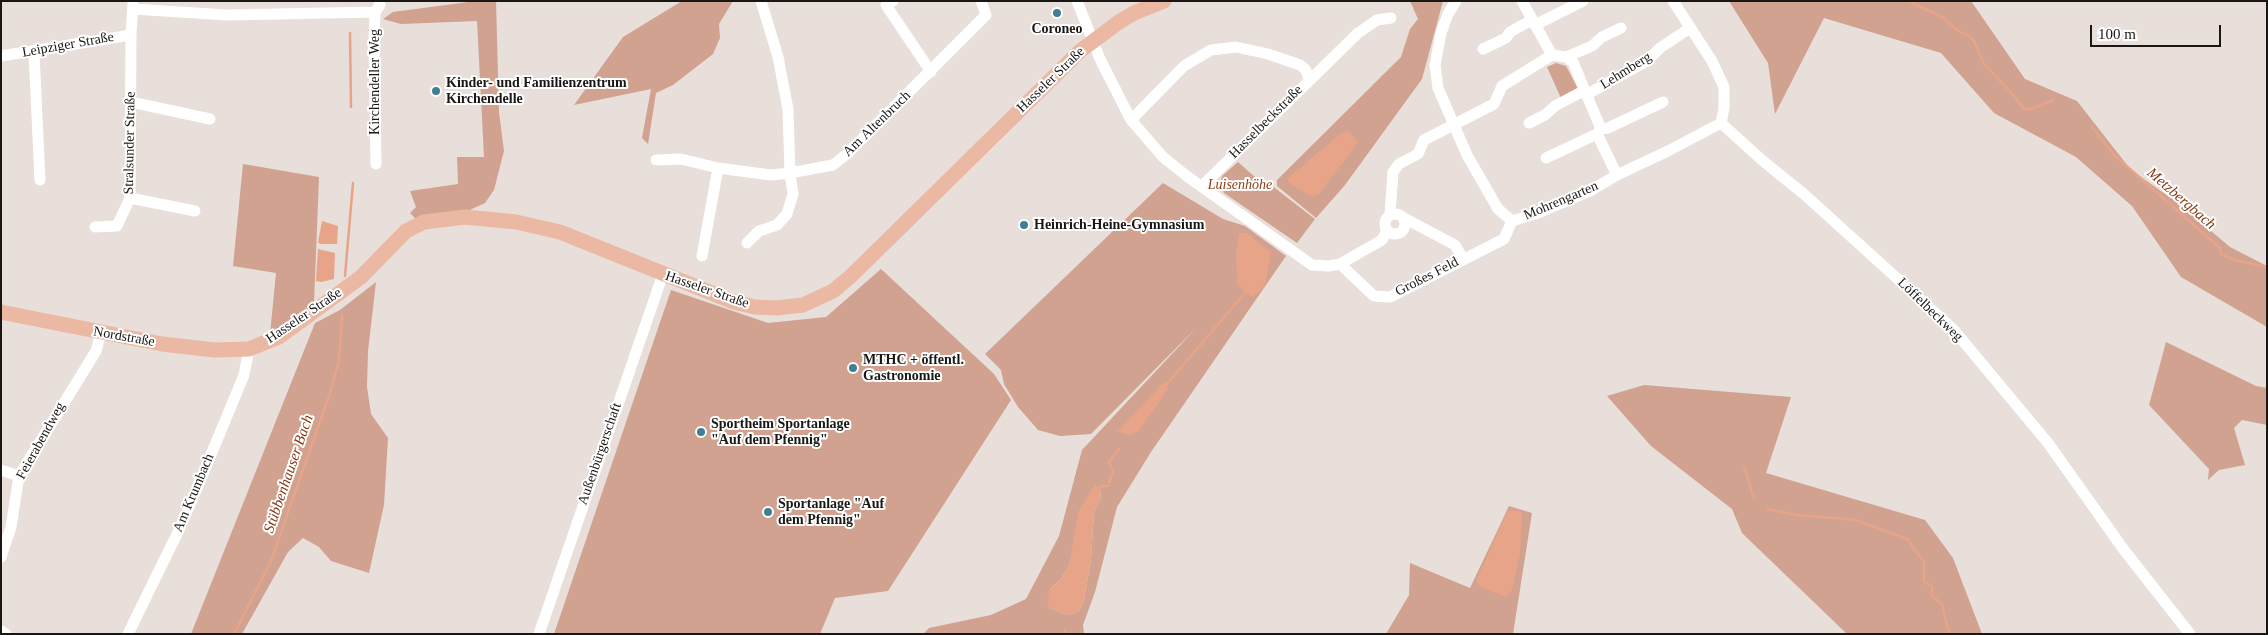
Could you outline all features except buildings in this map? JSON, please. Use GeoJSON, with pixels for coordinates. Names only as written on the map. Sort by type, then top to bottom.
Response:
{"type":"FeatureCollection","features":[{"type":"Feature","properties":{"kind":"main road","name":"Hasseler Straße"},"geometry":{"type":"LineString","coordinates":[[249,349],[278,336],[361,277],[406,231],[424,222],[445,218],[481,217],[538,227],[597,245],[734,302],[755,307],[794,307],[817,300],[850,277],[1093,40],[1134,13],[1164,1]]}},
{"type":"Feature","properties":{"kind":"main road","name":"Nordstraße"},"geometry":{"type":"LineString","coordinates":[[1,312],[101,333],[206,349],[228,351],[249,349]]}},
{"type":"Feature","properties":{"kind":"street"},"geometry":{"type":"LineString","coordinates":[[747,243],[759,231],[776,225],[787,214],[793,194],[790,173],[788,108],[778,57],[761,1]]}},
{"type":"Feature","properties":{"kind":"street","name":"Am Altenbruch"},"geometry":{"type":"LineString","coordinates":[[656,160],[682,159],[718,168],[771,175],[832,166],[847,154],[931,72],[986,15],[981,1]]}},
{"type":"Feature","properties":{"kind":"street"},"geometry":{"type":"LineString","coordinates":[[1077,1],[1117,96],[1131,120],[1163,157],[1312,265],[1329,266],[1340,264],[1382,240],[1387,230],[1385,222],[1390,216],[1397,214],[1455,245],[1463,259]]}},
{"type":"Feature","properties":{"kind":"street","name":"Mohrengarten"},"geometry":{"type":"LineString","coordinates":[[1456,1],[1448,14],[1441,33],[1435,65],[1438,88],[1467,155],[1498,209],[1512,221],[1538,213],[1590,191],[1617,175],[1668,151],[1721,122]]}},
{"type":"Feature","properties":{"kind":"street"},"geometry":{"type":"LineString","coordinates":[[1522,1],[1552,55]]}},
{"type":"Feature","properties":{"kind":"street"},"geometry":{"type":"LineString","coordinates":[[1483,49],[1506,38],[1510,32],[1583,1]]}},
{"type":"Feature","properties":{"kind":"street"},"geometry":{"type":"LineString","coordinates":[[1673,1],[1712,61],[1724,87],[1724,108],[1721,122]]}},
{"type":"Feature","properties":{"kind":"street"},"geometry":{"type":"LineString","coordinates":[[888,2],[931,72]]}},
{"type":"Feature","properties":{"kind":"street"},"geometry":{"type":"LineString","coordinates":[[133,5],[227,15],[377,6]]}},
{"type":"Feature","properties":{"kind":"street","name":"Leipziger Straße"},"geometry":{"type":"LineString","coordinates":[[1,56],[34,52],[131,34],[133,5]]}},
{"type":"Feature","properties":{"kind":"street","name":"Kirchendeller Weg"},"geometry":{"type":"LineString","coordinates":[[376,164],[377,6]]}},
{"type":"Feature","properties":{"kind":"street","name":"Hasselbeckstraße"},"geometry":{"type":"LineString","coordinates":[[1202,186],[1358,32],[1377,20],[1391,18]]}},
{"type":"Feature","properties":{"kind":"street"},"geometry":{"type":"LineString","coordinates":[[1566,57],[1592,46],[1602,37],[1621,28]]}},
{"type":"Feature","properties":{"kind":"street","name":"Lehmberg"},"geometry":{"type":"LineString","coordinates":[[1529,122],[1545,115],[1555,106],[1586,93],[1647,61],[1660,48],[1690,28]]}},
{"type":"Feature","properties":{"kind":"street","name":"Stralsunder Straße"},"geometry":{"type":"LineString","coordinates":[[95,226],[117,226],[130,198],[131,34]]}},
{"type":"Feature","properties":{"kind":"street","name":"Hasselbeckstraße"},"geometry":{"type":"LineString","coordinates":[[1131,120],[1184,66],[1211,50],[1236,47],[1268,54],[1300,65],[1305,69],[1310,78]]}},
{"type":"Feature","properties":{"kind":"street"},"geometry":{"type":"LineString","coordinates":[[34,52],[40,180]]}},
{"type":"Feature","properties":{"kind":"street"},"geometry":{"type":"LineString","coordinates":[[1390,216],[1393,172],[1399,164],[1418,154],[1424,140],[1494,104],[1502,86],[1552,55],[1566,57],[1574,62],[1617,175]]}},
{"type":"Feature","properties":{"kind":"street"},"geometry":{"type":"LineString","coordinates":[[131,102],[210,119]]}},
{"type":"Feature","properties":{"kind":"street"},"geometry":{"type":"LineString","coordinates":[[1546,158],[1663,102]]}},
{"type":"Feature","properties":{"kind":"street","name":"Löffelbeckweg"},"geometry":{"type":"LineString","coordinates":[[1721,122],[1763,161],[1806,195],[1953,329],[2048,443],[2124,550],[2190,634]]}},
{"type":"Feature","properties":{"kind":"street"},"geometry":{"type":"LineString","coordinates":[[702,256],[718,168]]}},
{"type":"Feature","properties":{"kind":"street"},"geometry":{"type":"LineString","coordinates":[[130,198],[195,211]]}},
{"type":"Feature","properties":{"kind":"street"},"geometry":{"type":"LineString","coordinates":[[1387,230],[1394,234],[1401,233],[1406,226],[1404,218]]}},
{"type":"Feature","properties":{"kind":"street","name":"Großes Feld"},"geometry":{"type":"LineString","coordinates":[[1340,264],[1374,296],[1390,297],[1504,239],[1512,221]]}},
{"type":"Feature","properties":{"kind":"street","name":"Außenbürgerschaft"},"geometry":{"type":"LineString","coordinates":[[539,634],[663,274]]}},
{"type":"Feature","properties":{"kind":"street","name":"Feierabendweg"},"geometry":{"type":"LineString","coordinates":[[1,557],[11,527],[18,476],[96,351],[101,333]]}},
{"type":"Feature","properties":{"kind":"street","name":"Am Krumbach"},"geometry":{"type":"LineString","coordinates":[[128,634],[198,486],[244,375],[249,349]]}},
{"type":"Feature","properties":{"kind":"street"},"geometry":{"type":"LineString","coordinates":[[1,470],[18,476]]}},
{"type":"Feature","properties":{"kind":"street"},"geometry":{"type":"LineString","coordinates":[[1,631],[6,634]]}},
{"type":"Feature","properties":{"kind":"green space"},"geometry":{"type":"Polygon","coordinates":[[[476,1],[496,1],[499,112],[504,151],[494,190],[485,203],[465,212],[417,220],[410,213],[416,207],[410,191],[458,184],[457,157],[484,157],[477,21],[401,24],[383,19],[393,12],[476,1]]]}},
{"type":"Feature","properties":{"kind":"green space"},"geometry":{"type":"Polygon","coordinates":[[[682,1],[733,1],[719,24],[720,38],[713,54],[673,85],[656,93],[648,144],[642,138],[651,89],[574,105],[623,37],[682,1]]]}},
{"type":"Feature","properties":{"kind":"green space"},"geometry":{"type":"Polygon","coordinates":[[[1410,1],[1443,1],[1422,79],[1345,185],[1316,218],[1277,186],[1277,180],[1401,57],[1410,29],[1418,19],[1410,1]]]}},
{"type":"Feature","properties":{"kind":"green space"},"geometry":{"type":"Polygon","coordinates":[[[1729,1],[1971,1],[2025,79],[2077,101],[2131,170],[2178,203],[2230,247],[2267,266],[2267,327],[2181,277],[2132,206],[2076,157],[1994,113],[1941,53],[1824,18],[1775,114],[1768,63],[1729,1]]]}},
{"type":"Feature","properties":{"kind":"green space"},"geometry":{"type":"Polygon","coordinates":[[[1556,63],[1566,66],[1578,89],[1561,98],[1547,67],[1556,63]]]}},
{"type":"Feature","properties":{"kind":"green space","name":"Luisenhöhe"},"geometry":{"type":"Polygon","coordinates":[[[1238,162],[1256,178],[1271,185],[1315,219],[1297,243],[1224,193],[1220,184],[1222,176],[1238,162]]]}},
{"type":"Feature","properties":{"kind":"green space"},"geometry":{"type":"Polygon","coordinates":[[[243,164],[319,177],[314,303],[270,334],[276,273],[233,266],[243,164]]]}},
{"type":"Feature","properties":{"kind":"green space","name":"Heinrich-Heine-Gymnasium"},"geometry":{"type":"Polygon","coordinates":[[[1163,183],[1223,219],[1245,226],[1286,256],[1151,452],[1117,507],[1095,592],[1083,625],[1084,634],[923,634],[929,628],[991,615],[1026,599],[1059,536],[1082,450],[1198,326],[1091,434],[1060,436],[1038,430],[1018,407],[1004,384],[1001,370],[985,354],[1163,183]],[[1100,490],[1074,545],[1069,566],[1060,580],[1050,590],[1049,608],[1068,615],[1079,611],[1084,600],[1091,559],[1094,511],[1101,499],[1100,490]]]}},
{"type":"Feature","properties":{"kind":"green space","name":"Sportanlage \"Auf dem Pfennig\""},"geometry":{"type":"Polygon","coordinates":[[[881,269],[994,374],[1011,400],[888,591],[835,598],[820,634],[554,634],[671,290],[768,323],[826,317],[881,269]]]}},
{"type":"Feature","properties":{"kind":"green space"},"geometry":{"type":"Polygon","coordinates":[[[376,282],[368,351],[367,387],[371,414],[388,438],[384,505],[369,573],[331,561],[319,547],[303,538],[288,552],[242,634],[191,634],[315,323],[340,310],[376,282]]]}},
{"type":"Feature","properties":{"kind":"green space"},"geometry":{"type":"Polygon","coordinates":[[[2166,342],[2256,386],[2267,388],[2267,425],[2242,420],[2234,428],[2245,465],[2219,470],[2208,480],[2209,469],[2149,405],[2166,342]]]}},
{"type":"Feature","properties":{"kind":"green space"},"geometry":{"type":"Polygon","coordinates":[[[1644,385],[1791,397],[1766,473],[1925,520],[1953,558],[1982,634],[1847,634],[1742,533],[1732,509],[1651,446],[1607,396],[1644,385]]]}},
{"type":"Feature","properties":{"kind":"green space"},"geometry":{"type":"Polygon","coordinates":[[[1509,506],[1532,513],[1513,634],[1386,634],[1409,595],[1410,563],[1470,588],[1509,506]]]}},
{"type":"Feature","properties":{"kind":"shaded area"},"geometry":{"type":"Polygon","coordinates":[[[1348,131],[1358,142],[1319,194],[1312,197],[1288,182],[1288,178],[1340,134],[1348,131]]]}},
{"type":"Feature","properties":{"kind":"shaded area"},"geometry":{"type":"Polygon","coordinates":[[[322,221],[338,226],[337,244],[320,244],[318,242],[322,221]]]}},
{"type":"Feature","properties":{"kind":"shaded area"},"geometry":{"type":"Polygon","coordinates":[[[1239,233],[1247,233],[1271,252],[1265,285],[1253,297],[1245,293],[1237,284],[1236,253],[1239,233]]]}},
{"type":"Feature","properties":{"kind":"shaded area"},"geometry":{"type":"Polygon","coordinates":[[[318,249],[335,253],[334,279],[321,282],[316,281],[318,249]]]}},
{"type":"Feature","properties":{"kind":"shaded area"},"geometry":{"type":"Polygon","coordinates":[[[1165,381],[1168,389],[1139,431],[1130,435],[1117,432],[1165,381]]]}},
{"type":"Feature","properties":{"kind":"shaded area"},"geometry":{"type":"Polygon","coordinates":[[[1095,484],[1100,490],[1101,499],[1094,511],[1091,559],[1084,600],[1079,611],[1068,615],[1049,608],[1047,600],[1050,590],[1060,580],[1069,566],[1078,512],[1095,484]]]}},
{"type":"Feature","properties":{"kind":"shaded area"},"geometry":{"type":"Polygon","coordinates":[[[1507,511],[1522,512],[1520,553],[1512,591],[1506,597],[1479,586],[1476,581],[1507,511]]]}},
{"type":"Feature","properties":{"kind":"waterway"},"geometry":{"type":"LineString","coordinates":[[1908,1],[1942,17],[1957,30],[1969,36],[1974,41],[1984,64],[2024,109],[2032,109],[2053,100]]}},
{"type":"Feature","properties":{"kind":"waterway","name":"Stübbenhauser Bach"},"geometry":{"type":"LineString","coordinates":[[350,33],[351,107]]}},
{"type":"Feature","properties":{"kind":"waterway","name":"Metzbergbach"},"geometry":{"type":"LineString","coordinates":[[2092,127],[2114,155],[2220,248],[2221,254],[2234,260],[2267,267]]}},
{"type":"Feature","properties":{"kind":"waterway","name":"Stübbenhauser Bach"},"geometry":{"type":"LineString","coordinates":[[345,276],[353,183]]}},
{"type":"Feature","properties":{"kind":"waterway"},"geometry":{"type":"LineString","coordinates":[[1165,386],[1245,293]]}},
{"type":"Feature","properties":{"kind":"waterway","name":"Stübbenhauser Bach"},"geometry":{"type":"LineString","coordinates":[[234,634],[271,561],[330,393],[339,361],[342,315]]}},
{"type":"Feature","properties":{"kind":"waterway"},"geometry":{"type":"LineString","coordinates":[[1098,490],[1102,486],[1108,486],[1113,471],[1109,462],[1119,449]]}},
{"type":"Feature","properties":{"kind":"waterway"},"geometry":{"type":"LineString","coordinates":[[1744,466],[1754,499]]}},
{"type":"Feature","properties":{"kind":"waterway"},"geometry":{"type":"LineString","coordinates":[[1767,509],[1797,515],[1856,520],[1907,539],[1924,562],[1924,582],[1932,586],[1932,596],[1942,604],[1948,630],[1954,634]]}},
{"type":"Feature","properties":{"kind":"place","name":"Coroneo"},"geometry":{"type":"Point","coordinates":[1057,13]}},
{"type":"Feature","properties":{"kind":"place","name":"Kinder- und Familienzentrum Kirchendelle"},"geometry":{"type":"Point","coordinates":[436,91]}},
{"type":"Feature","properties":{"kind":"place","name":"Heinrich-Heine-Gymnasium"},"geometry":{"type":"Point","coordinates":[1024,225]}},
{"type":"Feature","properties":{"kind":"place","name":"MTHC + öffentl. Gastronomie"},"geometry":{"type":"Point","coordinates":[853,368]}},
{"type":"Feature","properties":{"kind":"place","name":"Sportheim Sportanlage \"Auf dem Pfennig\""},"geometry":{"type":"Point","coordinates":[701,432]}},
{"type":"Feature","properties":{"kind":"place","name":"Sportanlage \"Auf dem Pfennig\""},"geometry":{"type":"Point","coordinates":[768,512]}}]}
